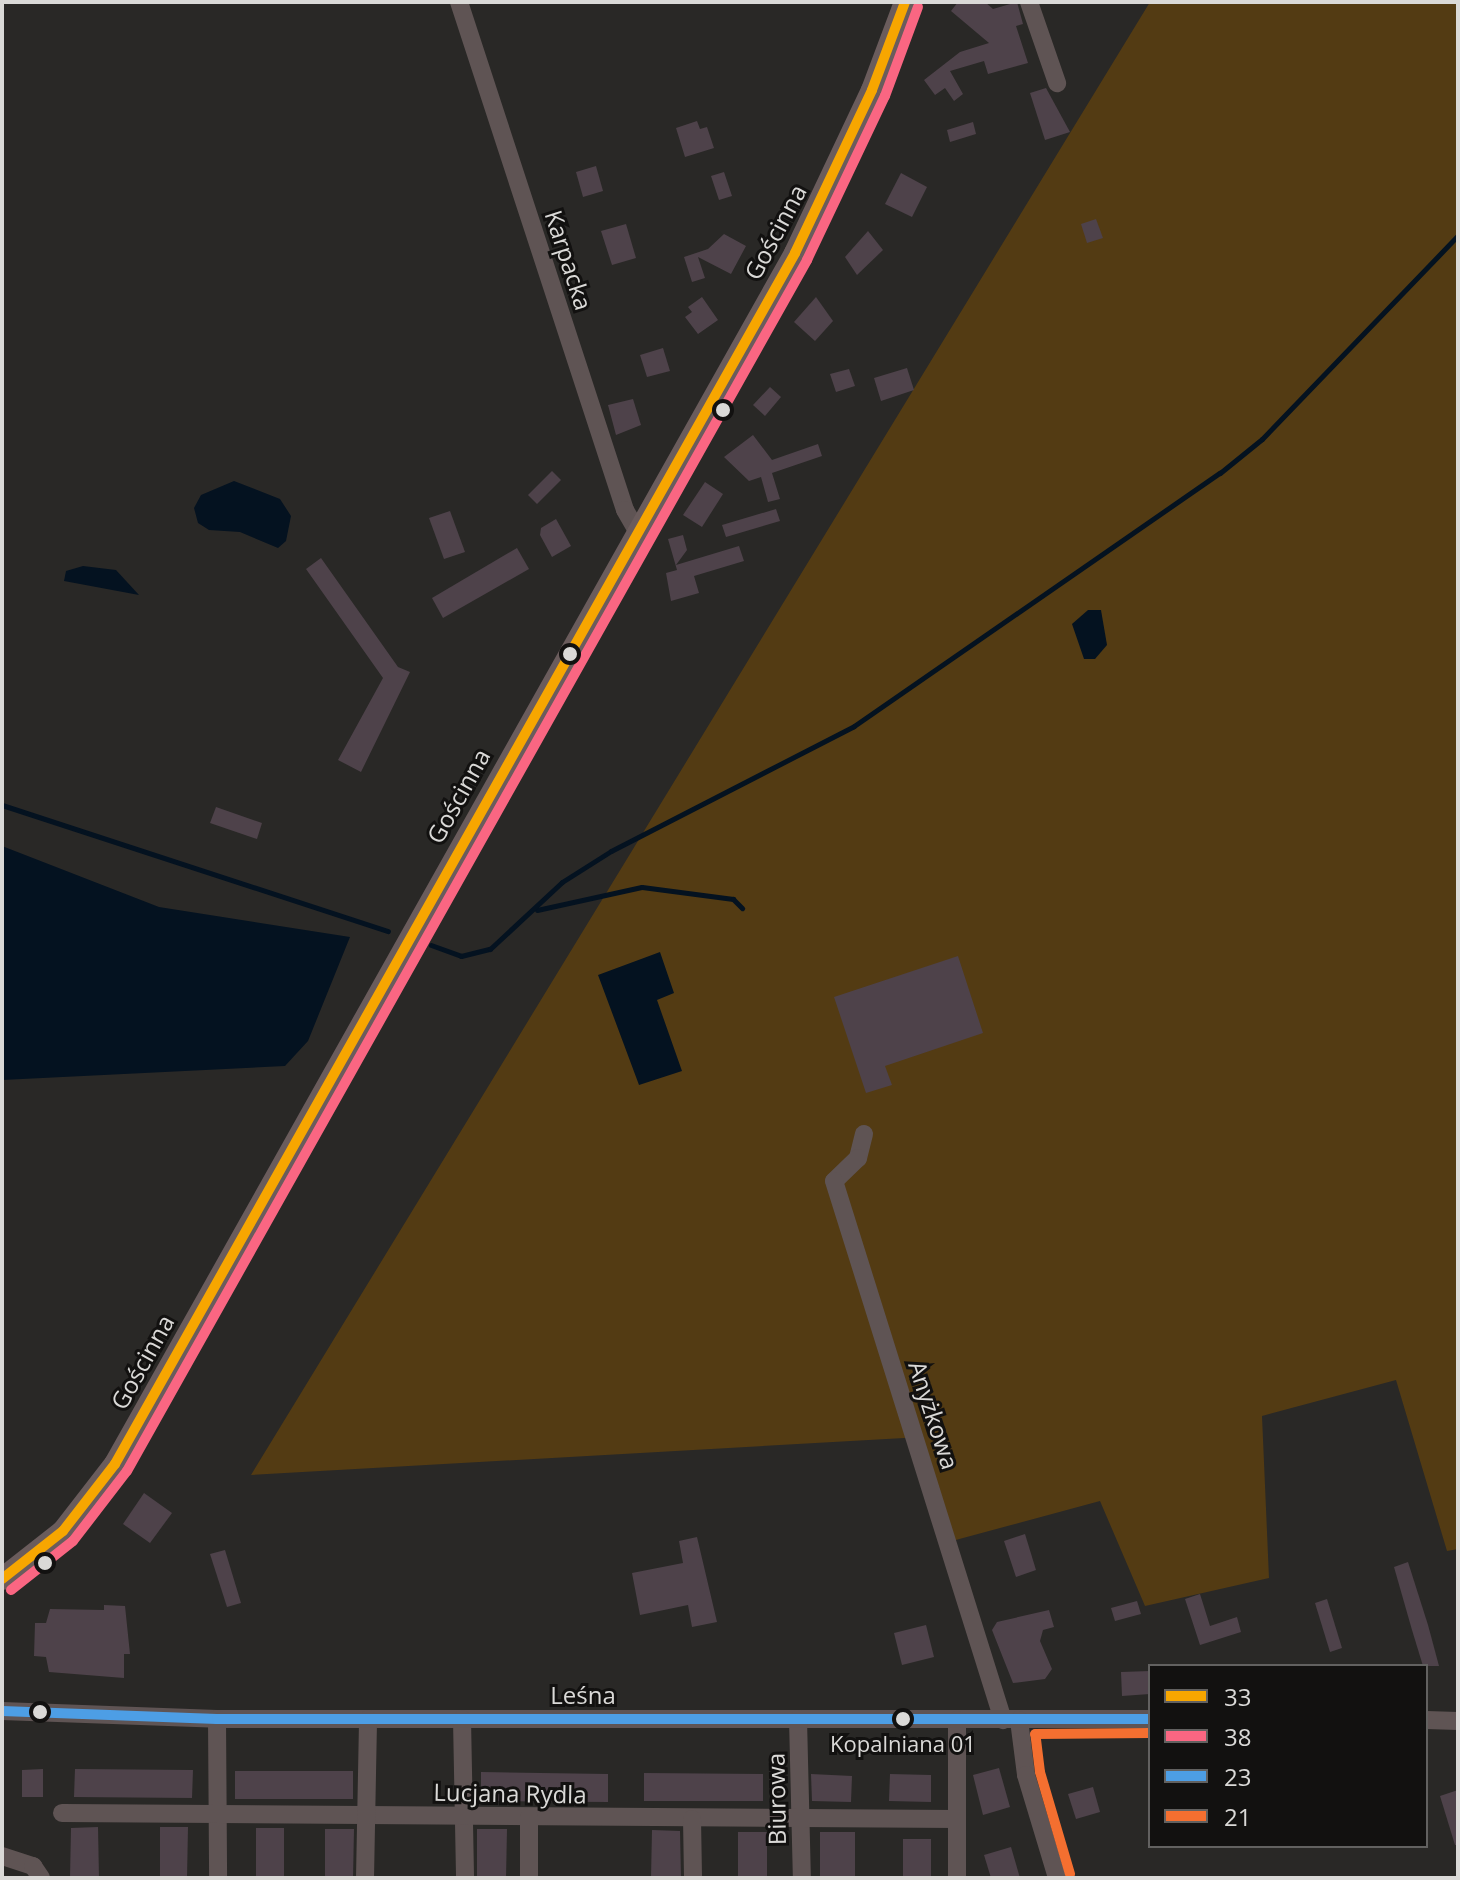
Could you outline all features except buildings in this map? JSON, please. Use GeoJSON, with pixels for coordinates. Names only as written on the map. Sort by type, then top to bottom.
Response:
{"type":"FeatureCollection","features":[{"type":"Feature","properties":{"kind":"main road","name":"Gościnna"},"geometry":{"type":"LineString","coordinates":[[2,1579],[63,1531],[115,1464],[829,187],[905,2]]}},
{"type":"Feature","properties":{"kind":"street","name":"Karpacka"},"geometry":{"type":"LineString","coordinates":[[459,2],[625,510],[637,531]]}},
{"type":"Feature","properties":{"kind":"street"},"geometry":{"type":"LineString","coordinates":[[1029,2],[1057,83]]}},
{"type":"Feature","properties":{"kind":"street","name":"Anyżkowa"},"geometry":{"type":"LineString","coordinates":[[864,1134],[858,1158],[834,1181],[1011,1720]]}},
{"type":"Feature","properties":{"kind":"street","name":"Leśna"},"geometry":{"type":"LineString","coordinates":[[6,1712],[217,1719],[1148,1719]]}},
{"type":"Feature","properties":{"kind":"street"},"geometry":{"type":"LineString","coordinates":[[217,1719],[218,1878]]}},
{"type":"Feature","properties":{"kind":"street"},"geometry":{"type":"LineString","coordinates":[[365,1878],[368,1719]]}},
{"type":"Feature","properties":{"kind":"street"},"geometry":{"type":"LineString","coordinates":[[462,1719],[465,1878]]}},
{"type":"Feature","properties":{"kind":"street","name":"Biurowa"},"geometry":{"type":"LineString","coordinates":[[798,1719],[802,1878]]}},
{"type":"Feature","properties":{"kind":"street"},"geometry":{"type":"LineString","coordinates":[[957,1720],[957,1878]]}},
{"type":"Feature","properties":{"kind":"street"},"geometry":{"type":"LineString","coordinates":[[1011,1720],[1057,1878]]}},
{"type":"Feature","properties":{"kind":"street"},"geometry":{"type":"LineString","coordinates":[[1428,1720],[1458,1721]]}},
{"type":"Feature","properties":{"kind":"street","name":"Lucjana Rydla"},"geometry":{"type":"LineString","coordinates":[[62,1813],[957,1819]]}},
{"type":"Feature","properties":{"kind":"street"},"geometry":{"type":"LineString","coordinates":[[529,1817],[529,1878]]}},
{"type":"Feature","properties":{"kind":"street"},"geometry":{"type":"LineString","coordinates":[[692,1819],[693,1878]]}},
{"type":"Feature","properties":{"kind":"street"},"geometry":{"type":"LineString","coordinates":[[2,1856],[33,1866],[41,1878]]}},
{"type":"Feature","properties":{"kind":"shaded area"},"geometry":{"type":"Polygon","coordinates":[[[1150,2],[1458,2],[1458,1549],[1447,1551],[1396,1380],[1262,1416],[1269,1578],[1145,1606],[1100,1501],[952,1541],[922,1437],[251,1475],[1150,2]]]}},
{"type":"Feature","properties":{"kind":"water"},"geometry":{"type":"Polygon","coordinates":[[[234,481],[280,499],[291,516],[286,541],[278,548],[240,532],[209,530],[198,523],[194,508],[201,495],[234,481]]]}},
{"type":"Feature","properties":{"kind":"water"},"geometry":{"type":"Polygon","coordinates":[[[83,566],[116,570],[139,595],[64,581],[66,571],[83,566]]]}},
{"type":"Feature","properties":{"kind":"water"},"geometry":{"type":"Polygon","coordinates":[[[1088,610],[1101,610],[1107,645],[1095,659],[1084,659],[1072,624],[1088,610]]]}},
{"type":"Feature","properties":{"kind":"water"},"geometry":{"type":"Polygon","coordinates":[[[2,846],[159,907],[350,937],[308,1041],[285,1066],[2,1080],[2,846]]]}},
{"type":"Feature","properties":{"kind":"water"},"geometry":{"type":"Polygon","coordinates":[[[660,952],[674,993],[657,1000],[682,1071],[639,1085],[598,975],[660,952]]]}},
{"type":"Feature","properties":{"kind":"waterway"},"geometry":{"type":"LineString","coordinates":[[431,945],[461,956],[490,949],[562,882],[611,851],[854,726],[1220,473],[1262,439],[1458,235]]}},
{"type":"Feature","properties":{"kind":"waterway"},"geometry":{"type":"LineString","coordinates":[[2,805],[388,931]]}},
{"type":"Feature","properties":{"kind":"waterway"},"geometry":{"type":"LineString","coordinates":[[537,910],[642,887],[733,899],[742,908]]}},
{"type":"Feature","properties":{"kind":"transit line","name":"33"},"geometry":{"type":"LineString","coordinates":[[2,1579],[63,1531],[115,1464],[795,253],[872,90],[905,2]]}},
{"type":"Feature","properties":{"kind":"transit line","name":"38"},"geometry":{"type":"LineString","coordinates":[[11,1590],[73,1541],[127,1471],[807,260],[885,96],[918,7]]}},
{"type":"Feature","properties":{"kind":"transit line","name":"23"},"geometry":{"type":"LineString","coordinates":[[2,1711],[217,1719],[1148,1719]]}},
{"type":"Feature","properties":{"kind":"transit line","name":"21"},"geometry":{"type":"LineString","coordinates":[[1070,1874],[1040,1772],[1035,1734],[1148,1733]]}},
{"type":"Feature","properties":{"kind":"place","name":"Kopalniana 01"},"geometry":{"type":"Point","coordinates":[903,1719]}}]}
